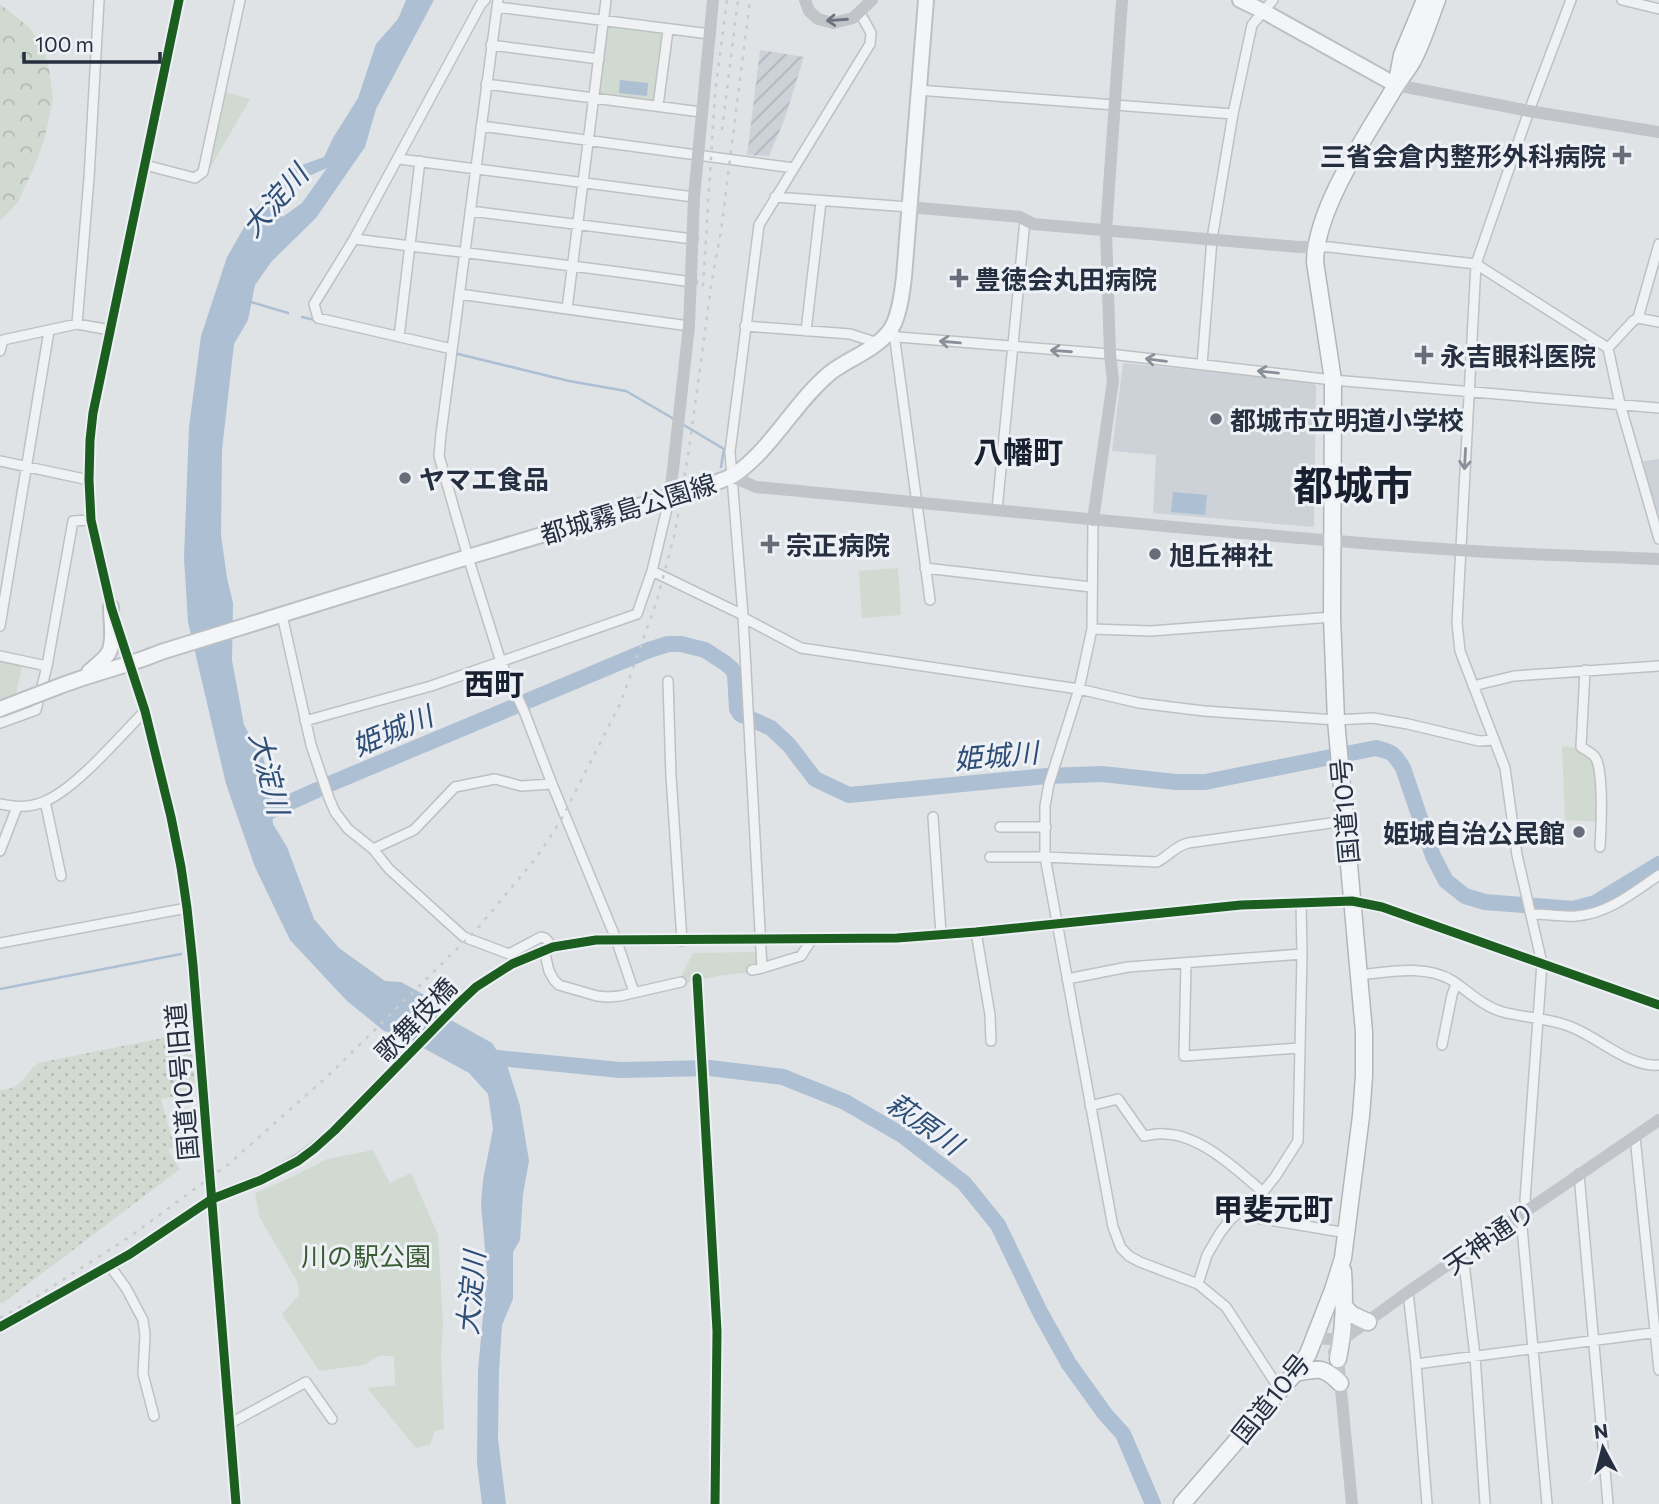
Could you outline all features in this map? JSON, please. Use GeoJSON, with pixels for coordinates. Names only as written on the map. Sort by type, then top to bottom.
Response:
{"type":"FeatureCollection","features":[{"type":"Feature","properties":{"kind":"highway","name":"国道10号"},"geometry":{"type":"LineString","coordinates":[[1396,85],[1402,55],[1425,0]]}},
{"type":"Feature","properties":{"kind":"highway","name":"国道10号"},"geometry":{"type":"LineString","coordinates":[[1182,1504],[1295,1373],[1308,1354],[1343,1258],[1361,1116],[1364,1032],[1336,720],[1332,617],[1333,380],[1315,247],[1335,192],[1354,155],[1413,60],[1437,0]]}},
{"type":"Feature","properties":{"kind":"highway"},"geometry":{"type":"LineString","coordinates":[[1338,1359],[1344,1306],[1343,1258]]}},
{"type":"Feature","properties":{"kind":"highway"},"geometry":{"type":"LineString","coordinates":[[1344,1306],[1351,1314],[1368,1322]]}},
{"type":"Feature","properties":{"kind":"highway"},"geometry":{"type":"LineString","coordinates":[[1295,1373],[1319,1369],[1330,1373],[1340,1383]]}},
{"type":"Feature","properties":{"kind":"main road"},"geometry":{"type":"LineString","coordinates":[[890,332],[898,312],[904,277],[926,0]]}},
{"type":"Feature","properties":{"kind":"main road"},"geometry":{"type":"LineString","coordinates":[[1240,0],[1268,6],[1363,68],[1396,85]]}},
{"type":"Feature","properties":{"kind":"main road","name":"都城霧島公園線"},"geometry":{"type":"LineString","coordinates":[[0,709],[85,676],[731,476],[749,463],[830,373],[890,332]]}},
{"type":"Feature","properties":{"kind":"main road"},"geometry":{"type":"LineString","coordinates":[[85,676],[110,650],[111,607]]}},
{"type":"Feature","properties":{"kind":"street"},"geometry":{"type":"LineString","coordinates":[[76,324],[89,178],[99,0]]}},
{"type":"Feature","properties":{"kind":"street","name":"国道10号旧道"},"geometry":{"type":"LineString","coordinates":[[179,0],[93,413],[89,480],[91,520],[111,607],[145,711],[171,817],[187,908],[236,1504]]}},
{"type":"Feature","properties":{"kind":"street"},"geometry":{"type":"LineString","coordinates":[[145,164],[195,178],[203,172],[240,0]]}},
{"type":"Feature","properties":{"kind":"street"},"geometry":{"type":"LineString","coordinates":[[452,352],[318,318],[314,304],[399,159],[485,0]]}},
{"type":"Feature","properties":{"kind":"street"},"geometry":{"type":"LineString","coordinates":[[567,309],[606,0]]}},
{"type":"Feature","properties":{"kind":"street"},"geometry":{"type":"LineString","coordinates":[[305,721],[431,686],[637,614],[652,571],[670,496],[689,326],[694,197],[713,0]]}},
{"type":"Feature","properties":{"kind":"street"},"geometry":{"type":"LineString","coordinates":[[805,0],[809,11],[818,19],[833,23],[853,18],[872,0]]}},
{"type":"Feature","properties":{"kind":"street"},"geometry":{"type":"LineString","coordinates":[[1122,0],[1106,230],[1113,381],[1093,520],[1093,618],[1079,689],[1049,784],[1045,806],[1045,857],[1113,1227],[1121,1248],[1140,1262],[1198,1284],[1226,1307],[1280,1390]]}},
{"type":"Feature","properties":{"kind":"street"},"geometry":{"type":"LineString","coordinates":[[1547,1504],[1533,1349],[1525,1212],[1542,963],[1517,855],[1505,768],[1460,651],[1457,622],[1476,264],[1571,0]]}},
{"type":"Feature","properties":{"kind":"street"},"geometry":{"type":"LineString","coordinates":[[1622,0],[1659,9]]}},
{"type":"Feature","properties":{"kind":"street"},"geometry":{"type":"LineString","coordinates":[[634,992],[616,939],[524,711],[501,662],[439,456],[497,4],[710,34]]}},
{"type":"Feature","properties":{"kind":"street"},"geometry":{"type":"LineString","coordinates":[[1202,365],[1212,239],[1233,114],[1252,25],[1268,6]]}},
{"type":"Feature","properties":{"kind":"street"},"geometry":{"type":"LineString","coordinates":[[812,939],[801,956],[757,969],[759,938],[749,730],[730,452],[760,225],[870,44],[871,33],[860,13]]}},
{"type":"Feature","properties":{"kind":"street"},"geometry":{"type":"LineString","coordinates":[[658,106],[668,30]]}},
{"type":"Feature","properties":{"kind":"street"},"geometry":{"type":"LineString","coordinates":[[491,45],[598,59]]}},
{"type":"Feature","properties":{"kind":"street"},"geometry":{"type":"LineString","coordinates":[[486,84],[701,112]]}},
{"type":"Feature","properties":{"kind":"street"},"geometry":{"type":"LineString","coordinates":[[1396,85],[1529,111],[1659,132]]}},
{"type":"Feature","properties":{"kind":"street"},"geometry":{"type":"LineString","coordinates":[[918,90],[1233,114]]}},
{"type":"Feature","properties":{"kind":"street"},"geometry":{"type":"LineString","coordinates":[[481,125],[794,167]]}},
{"type":"Feature","properties":{"kind":"street"},"geometry":{"type":"LineString","coordinates":[[399,159],[694,197]]}},
{"type":"Feature","properties":{"kind":"street"},"geometry":{"type":"LineString","coordinates":[[399,337],[420,161]]}},
{"type":"Feature","properties":{"kind":"street"},"geometry":{"type":"LineString","coordinates":[[775,197],[1020,217],[1033,224],[1338,248],[1476,264],[1608,348],[1620,404],[1659,539]]}},
{"type":"Feature","properties":{"kind":"street"},"geometry":{"type":"LineString","coordinates":[[806,331],[821,202]]}},
{"type":"Feature","properties":{"kind":"street"},"geometry":{"type":"LineString","coordinates":[[470,211],[693,239]]}},
{"type":"Feature","properties":{"kind":"street"},"geometry":{"type":"LineString","coordinates":[[997,510],[1025,220]]}},
{"type":"Feature","properties":{"kind":"street"},"geometry":{"type":"LineString","coordinates":[[354,239],[692,282]]}},
{"type":"Feature","properties":{"kind":"street"},"geometry":{"type":"LineString","coordinates":[[1639,318],[1659,244]]}},
{"type":"Feature","properties":{"kind":"street"},"geometry":{"type":"LineString","coordinates":[[459,294],[689,326]]}},
{"type":"Feature","properties":{"kind":"street"},"geometry":{"type":"LineString","coordinates":[[1608,348],[1633,321],[1639,318],[1659,322]]}},
{"type":"Feature","properties":{"kind":"street"},"geometry":{"type":"LineString","coordinates":[[0,351],[3,340],[76,324],[110,330]]}},
{"type":"Feature","properties":{"kind":"street"},"geometry":{"type":"LineString","coordinates":[[746,326],[850,334],[878,342]]}},
{"type":"Feature","properties":{"kind":"street"},"geometry":{"type":"LineString","coordinates":[[0,626],[48,331]]}},
{"type":"Feature","properties":{"kind":"street"},"geometry":{"type":"LineString","coordinates":[[890,332],[898,337],[1110,354],[1333,380],[1659,408]]}},
{"type":"Feature","properties":{"kind":"street"},"geometry":{"type":"LineString","coordinates":[[890,332],[895,341],[930,600]]}},
{"type":"Feature","properties":{"kind":"street"},"geometry":{"type":"LineString","coordinates":[[0,461],[89,480]]}},
{"type":"Feature","properties":{"kind":"street"},"geometry":{"type":"LineString","coordinates":[[731,476],[756,487],[1093,520],[1461,551],[1659,559]]}},
{"type":"Feature","properties":{"kind":"street"},"geometry":{"type":"LineString","coordinates":[[0,723],[36,710],[47,666],[73,521],[91,520]]}},
{"type":"Feature","properties":{"kind":"street"},"geometry":{"type":"LineString","coordinates":[[925,568],[1091,587]]}},
{"type":"Feature","properties":{"kind":"street"},"geometry":{"type":"LineString","coordinates":[[652,571],[801,648],[1079,689],[1139,703],[1204,711],[1336,720],[1373,718],[1408,723],[1479,741],[1494,740]]}},
{"type":"Feature","properties":{"kind":"street"},"geometry":{"type":"LineString","coordinates":[[279,616],[314,755],[335,812],[348,829],[373,849],[389,869],[464,937],[509,954],[541,937],[545,938],[549,949],[549,971],[559,985],[608,998],[681,982]]}},
{"type":"Feature","properties":{"kind":"street"},"geometry":{"type":"LineString","coordinates":[[1092,629],[1152,631],[1332,617]]}},
{"type":"Feature","properties":{"kind":"street"},"geometry":{"type":"LineString","coordinates":[[0,656],[47,666]]}},
{"type":"Feature","properties":{"kind":"street"},"geometry":{"type":"LineString","coordinates":[[1474,686],[1514,676],[1659,666]]}},
{"type":"Feature","properties":{"kind":"street"},"geometry":{"type":"LineString","coordinates":[[1585,670],[1581,747],[1594,755],[1597,761],[1602,804],[1600,847]]}},
{"type":"Feature","properties":{"kind":"street"},"geometry":{"type":"LineString","coordinates":[[668,681],[671,776],[682,941]]}},
{"type":"Feature","properties":{"kind":"street"},"geometry":{"type":"LineString","coordinates":[[0,804],[17,807],[46,801],[81,775],[145,711]]}},
{"type":"Feature","properties":{"kind":"street"},"geometry":{"type":"LineString","coordinates":[[373,849],[414,830],[455,787],[495,779],[521,786],[552,785]]}},
{"type":"Feature","properties":{"kind":"street"},"geometry":{"type":"LineString","coordinates":[[46,801],[61,876]]}},
{"type":"Feature","properties":{"kind":"street"},"geometry":{"type":"LineString","coordinates":[[0,851],[17,807]]}},
{"type":"Feature","properties":{"kind":"street"},"geometry":{"type":"LineString","coordinates":[[933,817],[941,934]]}},
{"type":"Feature","properties":{"kind":"street"},"geometry":{"type":"LineString","coordinates":[[990,857],[1157,862],[1179,845],[1345,821]]}},
{"type":"Feature","properties":{"kind":"street"},"geometry":{"type":"LineString","coordinates":[[1000,827],[1046,827]]}},
{"type":"Feature","properties":{"kind":"street"},"geometry":{"type":"LineString","coordinates":[[1532,913],[1575,916],[1596,913],[1617,904],[1659,878]]}},
{"type":"Feature","properties":{"kind":"street","name":"歌舞伎橋"},"geometry":{"type":"LineString","coordinates":[[212,1199],[261,1181],[298,1161],[334,1132],[476,987],[512,964],[549,949],[586,941],[897,938],[1241,905],[1352,901],[1382,907],[1659,1005]]}},
{"type":"Feature","properties":{"kind":"street"},"geometry":{"type":"LineString","coordinates":[[1198,1284],[1213,1244],[1230,1220],[1263,1192],[1298,1141],[1301,903]]}},
{"type":"Feature","properties":{"kind":"street"},"geometry":{"type":"LineString","coordinates":[[0,943],[187,908]]}},
{"type":"Feature","properties":{"kind":"street"},"geometry":{"type":"LineString","coordinates":[[976,932],[990,1015],[991,1041]]}},
{"type":"Feature","properties":{"kind":"street"},"geometry":{"type":"LineString","coordinates":[[1067,979],[1128,967],[1302,954]]}},
{"type":"Feature","properties":{"kind":"street"},"geometry":{"type":"LineString","coordinates":[[1186,964],[1184,1056],[1300,1048]]}},
{"type":"Feature","properties":{"kind":"street"},"geometry":{"type":"LineString","coordinates":[[1359,975],[1401,971],[1436,973],[1501,1012],[1571,1027],[1633,1060],[1659,1065]]}},
{"type":"Feature","properties":{"kind":"street"},"geometry":{"type":"LineString","coordinates":[[1442,1045],[1456,984]]}},
{"type":"Feature","properties":{"kind":"street"},"geometry":{"type":"LineString","coordinates":[[1090,1106],[1118,1099],[1144,1136],[1167,1133],[1195,1141],[1219,1155],[1263,1192]]}},
{"type":"Feature","properties":{"kind":"street","name":"天神通り"},"geometry":{"type":"LineString","coordinates":[[1342,1340],[1579,1174],[1657,1125]]}},
{"type":"Feature","properties":{"kind":"street"},"geometry":{"type":"LineString","coordinates":[[1635,1137],[1659,1370]]}},
{"type":"Feature","properties":{"kind":"street"},"geometry":{"type":"LineString","coordinates":[[1579,1174],[1608,1504]]}},
{"type":"Feature","properties":{"kind":"street"},"geometry":{"type":"LineString","coordinates":[[0,1327],[130,1254],[212,1199]]}},
{"type":"Feature","properties":{"kind":"street"},"geometry":{"type":"LineString","coordinates":[[1244,1208],[1257,1218],[1347,1233]]}},
{"type":"Feature","properties":{"kind":"street"},"geometry":{"type":"LineString","coordinates":[[1463,1255],[1475,1356],[1486,1504]]}},
{"type":"Feature","properties":{"kind":"street"},"geometry":{"type":"LineString","coordinates":[[110,1266],[143,1320],[143,1374],[153,1416]]}},
{"type":"Feature","properties":{"kind":"street"},"geometry":{"type":"LineString","coordinates":[[1408,1292],[1427,1504]]}},
{"type":"Feature","properties":{"kind":"street"},"geometry":{"type":"LineString","coordinates":[[1416,1364],[1657,1333]]}},
{"type":"Feature","properties":{"kind":"street"},"geometry":{"type":"LineString","coordinates":[[1315,1338],[1342,1340]]}},
{"type":"Feature","properties":{"kind":"street"},"geometry":{"type":"LineString","coordinates":[[1315,1338],[1332,1347],[1338,1359],[1352,1504]]}},
{"type":"Feature","properties":{"kind":"street"},"geometry":{"type":"LineString","coordinates":[[229,1424],[306,1381],[332,1419]]}},
{"type":"Feature","properties":{"kind":"shaded area"},"geometry":{"type":"Polygon","coordinates":[[[760,50],[804,57],[785,118],[769,156],[747,155],[760,50]]]}},
{"type":"Feature","properties":{"kind":"shaded area","name":"都城市立明道小学校"},"geometry":{"type":"Polygon","coordinates":[[[1123,363],[1314,382],[1314,527],[1153,513],[1156,455],[1112,451],[1123,363]]]}},
{"type":"Feature","properties":{"kind":"shaded area"},"geometry":{"type":"Polygon","coordinates":[[[1659,459],[1659,514],[1656,515],[1643,461],[1659,459]]]}},
{"type":"Feature","properties":{"kind":"green space"},"geometry":{"type":"Polygon","coordinates":[[[0,4],[29,27],[43,47],[53,99],[45,137],[35,165],[18,202],[0,221],[0,4]]]}},
{"type":"Feature","properties":{"kind":"green space"},"geometry":{"type":"Polygon","coordinates":[[[604,21],[668,30],[658,106],[594,98],[604,21]]]}},
{"type":"Feature","properties":{"kind":"green space"},"geometry":{"type":"Polygon","coordinates":[[[225,92],[250,99],[208,172],[225,92]]]}},
{"type":"Feature","properties":{"kind":"green space"},"geometry":{"type":"Polygon","coordinates":[[[898,568],[901,615],[862,618],[859,571],[898,568]]]}},
{"type":"Feature","properties":{"kind":"green space"},"geometry":{"type":"Polygon","coordinates":[[[0,662],[22,666],[16,694],[0,700],[0,662]]]}},
{"type":"Feature","properties":{"kind":"green space"},"geometry":{"type":"Polygon","coordinates":[[[1562,746],[1579,749],[1592,762],[1597,782],[1599,822],[1565,820],[1562,746]]]}},
{"type":"Feature","properties":{"kind":"green space"},"geometry":{"type":"Polygon","coordinates":[[[755,952],[757,966],[752,972],[681,984],[681,977],[693,953],[755,952]]]}},
{"type":"Feature","properties":{"kind":"green space"},"geometry":{"type":"Polygon","coordinates":[[[168,1037],[172,1052],[191,1049],[196,1092],[161,1099],[174,1146],[168,1150],[180,1169],[0,1303],[0,1090],[18,1085],[38,1063],[168,1037]]]}},
{"type":"Feature","properties":{"kind":"green space","name":"川の駅公園"},"geometry":{"type":"Polygon","coordinates":[[[373,1150],[390,1183],[411,1173],[438,1235],[443,1324],[441,1354],[444,1429],[435,1431],[430,1445],[416,1448],[367,1388],[395,1385],[394,1356],[379,1356],[364,1365],[319,1371],[282,1314],[299,1295],[298,1283],[259,1216],[255,1193],[327,1159],[373,1150]]]}},
{"type":"Feature","properties":{"kind":"water"},"geometry":{"type":"Polygon","coordinates":[[[406,0],[434,0],[376,109],[365,147],[316,218],[272,261],[255,285],[248,320],[234,344],[222,450],[221,535],[233,603],[232,660],[244,725],[263,757],[271,788],[273,824],[287,847],[314,919],[339,948],[385,981],[401,982],[437,1002],[449,1019],[492,1043],[508,1068],[520,1106],[529,1161],[523,1194],[520,1240],[513,1252],[513,1299],[502,1325],[499,1371],[498,1439],[506,1504],[482,1504],[477,1463],[478,1370],[487,1273],[481,1204],[493,1129],[488,1094],[469,1073],[405,1038],[384,1031],[347,1001],[290,940],[255,867],[226,784],[188,622],[184,558],[189,427],[201,336],[227,257],[254,210],[293,168],[324,157],[358,98],[376,44],[398,19],[406,0]],[[327,168],[311,175],[294,173],[283,192],[270,202],[273,218],[284,216],[302,203],[327,168]]]}},
{"type":"Feature","properties":{"kind":"water"},"geometry":{"type":"Polygon","coordinates":[[[620,80],[648,83],[647,96],[619,93],[620,80]]]}},
{"type":"Feature","properties":{"kind":"water"},"geometry":{"type":"Polygon","coordinates":[[[1173,492],[1207,495],[1205,515],[1171,512],[1173,492]]]}},
{"type":"Feature","properties":{"kind":"waterway"},"geometry":{"type":"LineString","coordinates":[[251,302],[288,313]]}},
{"type":"Feature","properties":{"kind":"waterway"},"geometry":{"type":"LineString","coordinates":[[302,317],[315,320]]}},
{"type":"Feature","properties":{"kind":"waterway"},"geometry":{"type":"LineString","coordinates":[[454,353],[569,381],[626,391],[674,419]]}},
{"type":"Feature","properties":{"kind":"waterway"},"geometry":{"type":"LineString","coordinates":[[682,424],[724,449],[721,467]]}},
{"type":"Feature","properties":{"kind":"waterway","name":"姫城川"},"geometry":{"type":"LineString","coordinates":[[332,783],[649,650],[668,644],[681,644],[705,650],[732,669],[740,714],[771,728],[789,745],[815,779],[849,795],[1047,776],[1102,774],[1176,782],[1205,782],[1376,748],[1392,754],[1403,768],[1433,856],[1446,881],[1465,896],[1485,902],[1573,909],[1595,903],[1659,864]]}},
{"type":"Feature","properties":{"kind":"waterway","name":"姫城川"},"geometry":{"type":"LineString","coordinates":[[255,818],[317,790]]}},
{"type":"Feature","properties":{"kind":"waterway"},"geometry":{"type":"LineString","coordinates":[[0,989],[181,954]]}},
{"type":"Feature","properties":{"kind":"waterway","name":"萩原川"},"geometry":{"type":"LineString","coordinates":[[488,1057],[620,1070],[710,1068],[783,1077],[845,1102],[902,1135],[964,1183],[998,1225],[1040,1312],[1069,1364],[1123,1434],[1153,1504]]}},
{"type":"Feature","properties":{"kind":"railway"},"geometry":{"type":"LineString","coordinates":[[703,286],[715,94],[727,0]]}},
{"type":"Feature","properties":{"kind":"railway"},"geometry":{"type":"LineString","coordinates":[[722,130],[738,0]]}},
{"type":"Feature","properties":{"kind":"railway"},"geometry":{"type":"LineString","coordinates":[[0,1318],[128,1238],[230,1163],[331,1073],[477,929],[536,858],[560,822],[621,702],[657,600],[675,533],[721,231],[750,0]]}},
{"type":"Feature","properties":{"kind":"cycle path"},"geometry":{"type":"LineString","coordinates":[[179,0],[93,413],[89,480],[91,520],[111,607],[145,711],[171,817],[187,908],[236,1504]]}},
{"type":"Feature","properties":{"kind":"cycle path"},"geometry":{"type":"LineString","coordinates":[[0,1327],[130,1254],[212,1199],[261,1180],[298,1161],[334,1131],[476,987],[512,964],[553,947],[596,940],[897,938],[1241,905],[1352,901],[1382,907],[1659,1005]]}},
{"type":"Feature","properties":{"kind":"cycle path"},"geometry":{"type":"LineString","coordinates":[[697,978],[717,1331],[715,1504]]}},
{"type":"Feature","properties":{"kind":"place","name":"三省会倉内整形外科病院"},"geometry":{"type":"Point","coordinates":[1622,155]}},
{"type":"Feature","properties":{"kind":"place","name":"豊徳会丸田病院"},"geometry":{"type":"Point","coordinates":[959,278]}},
{"type":"Feature","properties":{"kind":"place","name":"永吉眼科医院"},"geometry":{"type":"Point","coordinates":[1424,355]}},
{"type":"Feature","properties":{"kind":"place","name":"都城市立明道小学校"},"geometry":{"type":"Point","coordinates":[1216,419]}},
{"type":"Feature","properties":{"kind":"place","name":"ヤマエ食品"},"geometry":{"type":"Point","coordinates":[405,478]}},
{"type":"Feature","properties":{"kind":"place","name":"宗正病院"},"geometry":{"type":"Point","coordinates":[770,544]}},
{"type":"Feature","properties":{"kind":"place","name":"旭丘神社"},"geometry":{"type":"Point","coordinates":[1155,554]}},
{"type":"Feature","properties":{"kind":"place","name":"姫城自治公民館"},"geometry":{"type":"Point","coordinates":[1579,832]}},
{"type":"Feature","properties":{"kind":"district","name":"八幡町"},"geometry":{"type":"Point","coordinates":[1018,450]}},
{"type":"Feature","properties":{"kind":"district","name":"都城市"},"geometry":{"type":"Point","coordinates":[1353,483]}},
{"type":"Feature","properties":{"kind":"district","name":"西町"},"geometry":{"type":"Point","coordinates":[494,682]}},
{"type":"Feature","properties":{"kind":"district","name":"甲斐元町"},"geometry":{"type":"Point","coordinates":[1273,1207]}},
{"type":"Feature","properties":{"kind":"water label","name":"大淀川"},"geometry":{"type":"Point","coordinates":[274,200]}},
{"type":"Feature","properties":{"kind":"water label","name":"大淀川"},"geometry":{"type":"Point","coordinates":[270,773]}},
{"type":"Feature","properties":{"kind":"water label","name":"大淀川"},"geometry":{"type":"Point","coordinates":[470,1293]}}]}
